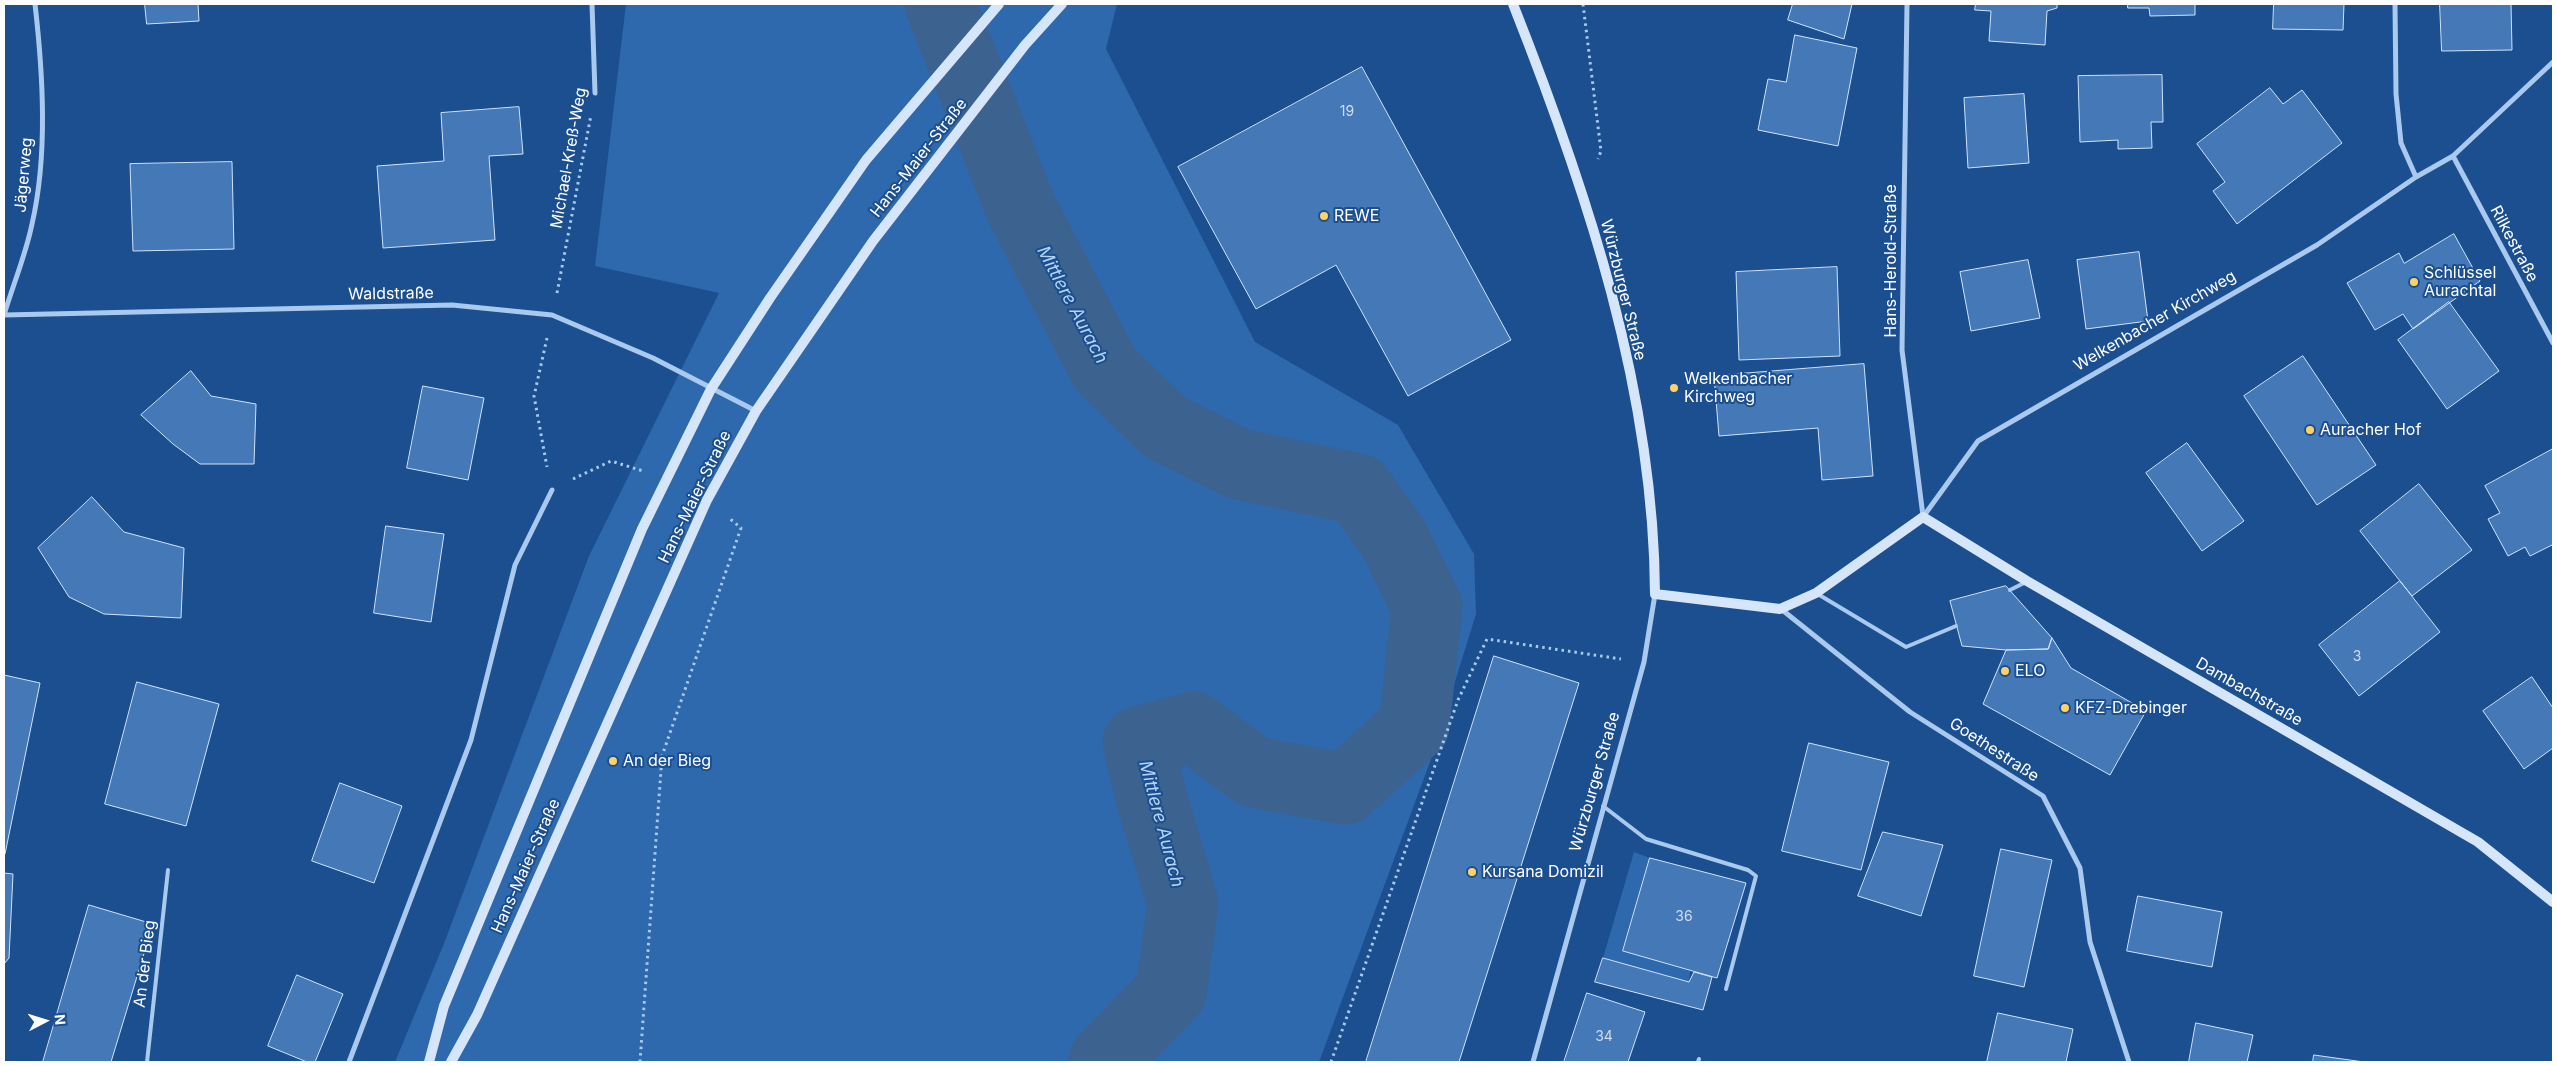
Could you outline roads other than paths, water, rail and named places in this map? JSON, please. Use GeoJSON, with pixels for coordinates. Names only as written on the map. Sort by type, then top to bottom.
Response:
{"type":"FeatureCollection","features":[{"type":"Feature","properties":{"kind":"street","name":"Jägerweg"},"geometry":{"type":"LineString","coordinates":[[4,315],[32,224],[42,161],[40,46],[35,4]]}},
{"type":"Feature","properties":{"kind":"street","name":"Michael-Kreß-Weg"},"geometry":{"type":"LineString","coordinates":[[592,4],[596,93]]}},
{"type":"Feature","properties":{"kind":"street","name":"Hans-Maier-Straße"},"geometry":{"type":"LineString","coordinates":[[429,1062],[444,1006],[642,529],[711,390],[770,298],[866,160],[998,4]]}},
{"type":"Feature","properties":{"kind":"street","name":"Hans-Maier-Straße"},"geometry":{"type":"LineString","coordinates":[[451,1062],[477,1015],[707,500],[756,411],[873,241],[1025,45],[1062,4]]}},
{"type":"Feature","properties":{"kind":"street","name":"Würzburger Straße"},"geometry":{"type":"LineString","coordinates":[[1513,4],[1583,195],[1612,302],[1634,397],[1650,492],[1655,547],[1655,594],[1644,662],[1533,1062]]}},
{"type":"Feature","properties":{"kind":"street","name":"Hans-Herold-Straße"},"geometry":{"type":"LineString","coordinates":[[1906,4],[1902,350],[1923,517]]}},
{"type":"Feature","properties":{"kind":"street"},"geometry":{"type":"LineString","coordinates":[[2395,4],[2396,94],[2401,143],[2416,177]]}},
{"type":"Feature","properties":{"kind":"street","name":"Welkenbacher Kirchweg"},"geometry":{"type":"LineString","coordinates":[[1780,609],[1816,593],[1923,517],[1978,441],[2317,245],[2416,177],[2453,156],[2553,62]]}},
{"type":"Feature","properties":{"kind":"street","name":"Rilkestraße"},"geometry":{"type":"LineString","coordinates":[[2453,156],[2553,343]]}},
{"type":"Feature","properties":{"kind":"street","name":"Waldstraße"},"geometry":{"type":"LineString","coordinates":[[4,315],[452,305],[552,315],[653,358],[711,390],[756,411]]}},
{"type":"Feature","properties":{"kind":"street"},"geometry":{"type":"LineString","coordinates":[[349,1062],[471,740],[515,565],[552,490]]}},
{"type":"Feature","properties":{"kind":"street","name":"Dambachstraße"},"geometry":{"type":"LineString","coordinates":[[1923,517],[2027,581],[2478,842],[2553,902]]}},
{"type":"Feature","properties":{"kind":"street"},"geometry":{"type":"LineString","coordinates":[[1655,594],[1780,609]]}},
{"type":"Feature","properties":{"kind":"street","name":"Goethestraße"},"geometry":{"type":"LineString","coordinates":[[1780,609],[1910,712],[2043,796],[2080,868],[2090,942],[2129,1062]]}},
{"type":"Feature","properties":{"kind":"lane"},"geometry":{"type":"LineString","coordinates":[[2010,590],[2027,581]]}},
{"type":"Feature","properties":{"kind":"lane"},"geometry":{"type":"LineString","coordinates":[[1816,593],[1906,647],[1956,626]]}},
{"type":"Feature","properties":{"kind":"lane"},"geometry":{"type":"LineString","coordinates":[[1603,806],[1646,839],[1748,870],[1756,876],[1726,989]]}},
{"type":"Feature","properties":{"kind":"lane","name":"An der Bieg"},"geometry":{"type":"LineString","coordinates":[[147,1062],[168,870]]}},
{"type":"Feature","properties":{"kind":"waterway","name":"Mittlere Aurach"},"geometry":{"type":"LineString","coordinates":[[940,4],[1020,206],[1105,369],[1165,427],[1239,464],[1358,489],[1394,539],[1427,607],[1414,726],[1345,789],[1254,772],[1193,727],[1138,742],[1151,797],[1183,904],[1171,992],[1104,1062]]}},
{"type":"Feature","properties":{"kind":"place","name":"REWE"},"geometry":{"type":"Point","coordinates":[1324,216]}},
{"type":"Feature","properties":{"kind":"place","name":"Schlüssel Aurachtal"},"geometry":{"type":"Point","coordinates":[2414,282]}},
{"type":"Feature","properties":{"kind":"place","name":"Welkenbacher Kirchweg"},"geometry":{"type":"Point","coordinates":[1674,388]}},
{"type":"Feature","properties":{"kind":"place","name":"Auracher Hof"},"geometry":{"type":"Point","coordinates":[2310,430]}},
{"type":"Feature","properties":{"kind":"place","name":"ELO"},"geometry":{"type":"Point","coordinates":[2005,671]}},
{"type":"Feature","properties":{"kind":"place","name":"KFZ-Drebinger"},"geometry":{"type":"Point","coordinates":[2065,708]}},
{"type":"Feature","properties":{"kind":"place","name":"An der Bieg"},"geometry":{"type":"Point","coordinates":[613,761]}},
{"type":"Feature","properties":{"kind":"place","name":"Kursana Domizil"},"geometry":{"type":"Point","coordinates":[1472,872]}}]}
